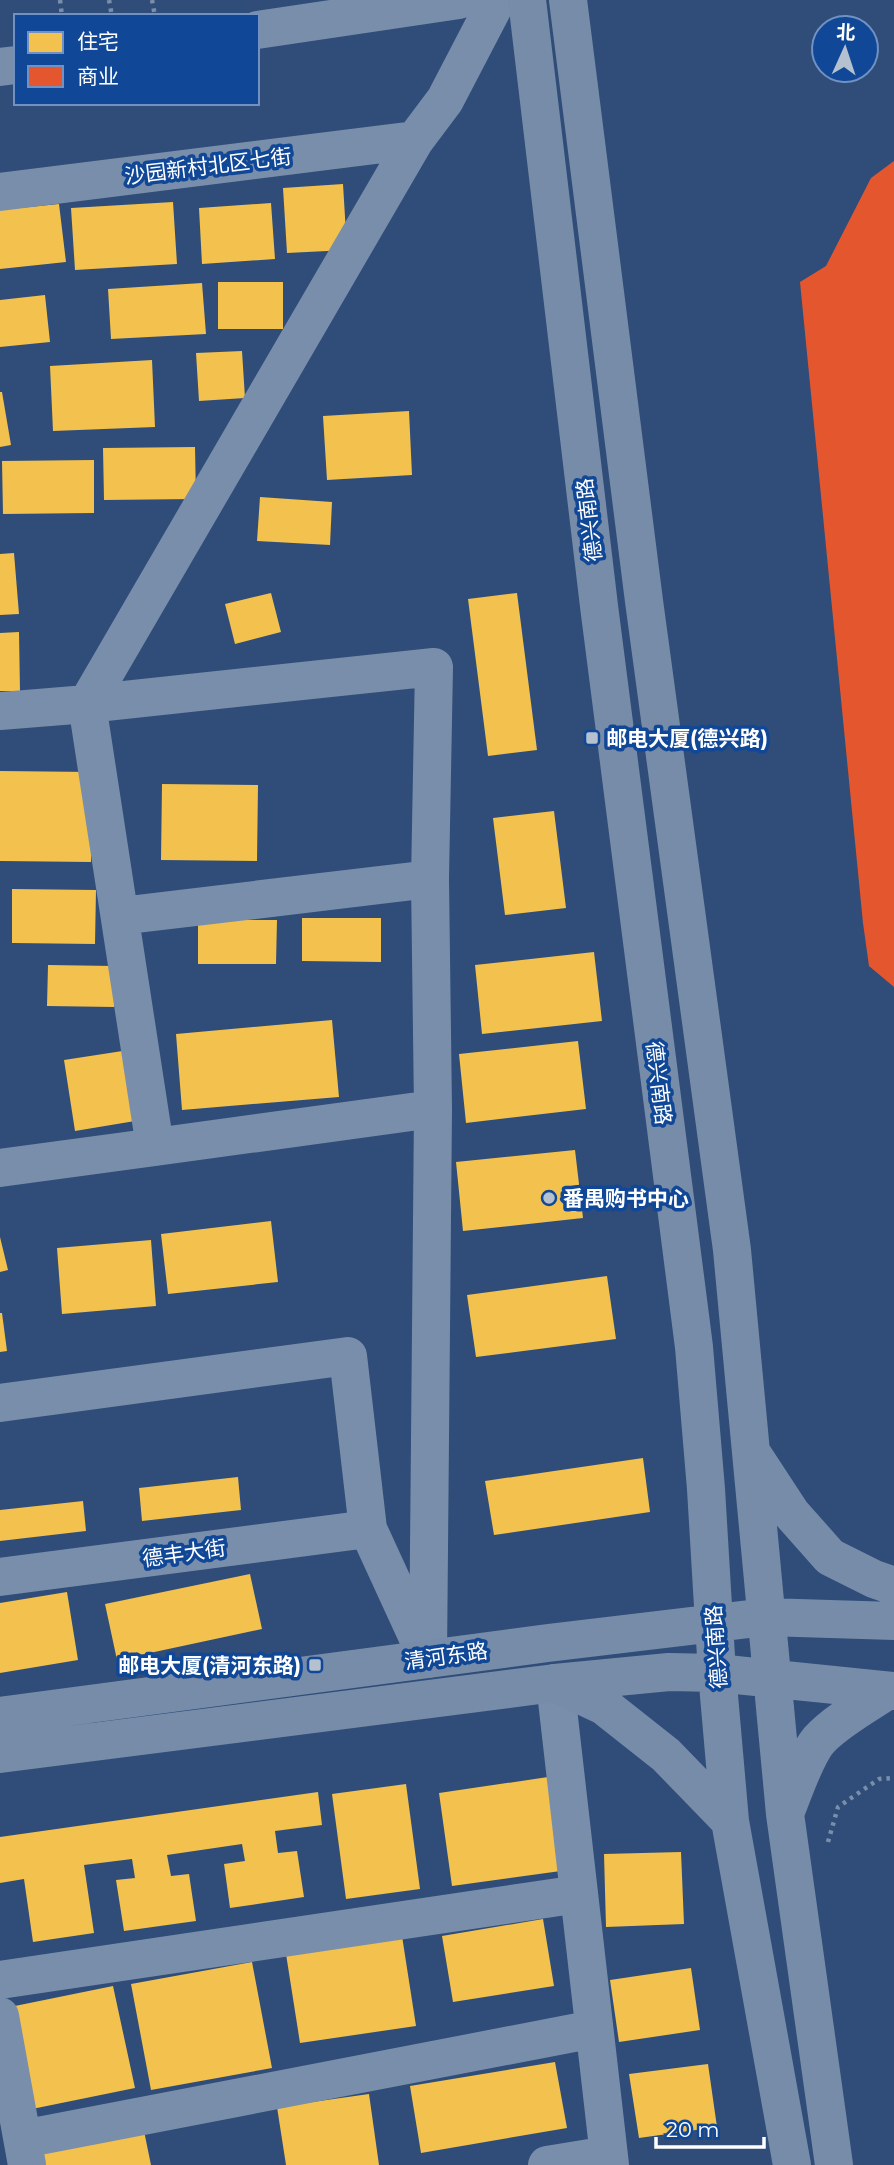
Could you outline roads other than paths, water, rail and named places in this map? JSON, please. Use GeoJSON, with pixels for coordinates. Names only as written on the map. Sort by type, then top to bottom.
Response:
{"type":"FeatureCollection","features":[{"type":"Feature","properties":{"kind":"main road","name":"德兴南路"},"geometry":{"type":"LineString","coordinates":[[527,0],[599,606],[694,1347],[730,1821],[792,2165]]}},
{"type":"Feature","properties":{"kind":"main road","name":"德兴南路"},"geometry":{"type":"LineString","coordinates":[[568,0],[634,520],[732,1250],[785,1814],[834,2165]]}},
{"type":"Feature","properties":{"kind":"main road"},"geometry":{"type":"LineString","coordinates":[[750,1450],[791,1513],[830,1557],[894,1586]]}},
{"type":"Feature","properties":{"kind":"main road","name":"清河东路"},"geometry":{"type":"LineString","coordinates":[[0,1716],[714,1622],[766,1617],[894,1621]]}},
{"type":"Feature","properties":{"kind":"main road","name":"清河东路"},"geometry":{"type":"LineString","coordinates":[[0,1754],[555,1683],[668,1672],[717,1673],[891,1691]]}},
{"type":"Feature","properties":{"kind":"main road"},"geometry":{"type":"LineString","coordinates":[[555,1683],[604,1706],[666,1755],[730,1821]]}},
{"type":"Feature","properties":{"kind":"main road"},"geometry":{"type":"LineString","coordinates":[[785,1814],[799,1777],[819,1740],[849,1716],[891,1691]]}},
{"type":"Feature","properties":{"kind":"street"},"geometry":{"type":"LineString","coordinates":[[259,30],[459,0]]}},
{"type":"Feature","properties":{"kind":"street"},"geometry":{"type":"LineString","coordinates":[[155,1147],[87,704],[415,140],[445,100],[497,0]]}},
{"type":"Feature","properties":{"kind":"street","name":"沙园新村北区七街"},"geometry":{"type":"LineString","coordinates":[[0,192],[415,140]]}},
{"type":"Feature","properties":{"kind":"street"},"geometry":{"type":"LineString","coordinates":[[0,711],[434,667],[430,879],[433,1109],[428,1659]]}},
{"type":"Feature","properties":{"kind":"street"},"geometry":{"type":"LineString","coordinates":[[120,916],[430,879]]}},
{"type":"Feature","properties":{"kind":"street"},"geometry":{"type":"LineString","coordinates":[[0,1168],[433,1109]]}},
{"type":"Feature","properties":{"kind":"street"},"geometry":{"type":"LineString","coordinates":[[0,1403],[348,1356],[368,1529],[428,1659]]}},
{"type":"Feature","properties":{"kind":"street","name":"德丰大街"},"geometry":{"type":"LineString","coordinates":[[0,1577],[368,1529]]}},
{"type":"Feature","properties":{"kind":"street"},"geometry":{"type":"LineString","coordinates":[[547,2165],[609,2160],[555,1683]]}},
{"type":"Feature","properties":{"kind":"street"},"geometry":{"type":"LineString","coordinates":[[0,1980],[579,1894]]}},
{"type":"Feature","properties":{"kind":"street"},"geometry":{"type":"LineString","coordinates":[[0,2016],[25,2152],[594,2029]]}},
{"type":"Feature","properties":{"kind":"place","name":"邮电大厦(德兴路)"},"geometry":{"type":"Point","coordinates":[592,738]}},
{"type":"Feature","properties":{"kind":"place","name":"番禺购书中心"},"geometry":{"type":"Point","coordinates":[549,1198]}},
{"type":"Feature","properties":{"kind":"place","name":"邮电大厦(清河东路)"},"geometry":{"type":"Point","coordinates":[315,1665]}}]}
